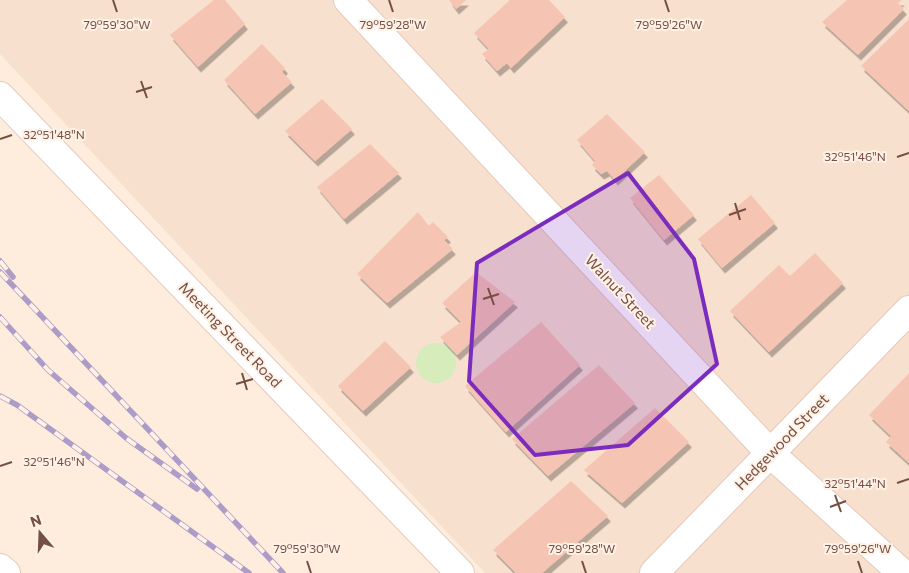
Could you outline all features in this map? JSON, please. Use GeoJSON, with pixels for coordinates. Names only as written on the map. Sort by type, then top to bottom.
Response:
{"type":"FeatureCollection","features":[{"type":"Feature","properties":{"kind":"street","name":"Walnut Street"},"geometry":{"type":"LineString","coordinates":[[348,0],[771,454],[902,573]]}},
{"type":"Feature","properties":{"kind":"street","name":"Meeting Street Road"},"geometry":{"type":"LineString","coordinates":[[0,96],[460,573]]}},
{"type":"Feature","properties":{"kind":"street","name":"Hedgewood Street"},"geometry":{"type":"LineString","coordinates":[[654,573],[909,310]]}},
{"type":"Feature","properties":{"kind":"street"},"geometry":{"type":"LineString","coordinates":[[0,568],[6,573]]}},
{"type":"Feature","properties":{"kind":"highlighted area"},"geometry":{"type":"Polygon","coordinates":[[[628,173],[694,259],[717,364],[628,445],[535,455],[469,381],[477,263],[628,173]]]}},
{"type":"Feature","properties":{"kind":"shaded area"},"geometry":{"type":"Polygon","coordinates":[[[0,0],[909,0],[909,573],[485,573],[0,54],[0,0]]]}},
{"type":"Feature","properties":{"kind":"green space"},"geometry":{"type":"Polygon","coordinates":[[[436,343],[450,349],[456,363],[450,377],[436,383],[422,377],[416,363],[422,349],[436,343]]]}},
{"type":"Feature","properties":{"kind":"building"},"geometry":{"type":"Polygon","coordinates":[[[214,0],[225,0],[245,24],[198,67],[170,35],[214,0]]]}},
{"type":"Feature","properties":{"kind":"building"},"geometry":{"type":"Polygon","coordinates":[[[449,0],[466,0],[456,9],[449,0]]]}},
{"type":"Feature","properties":{"kind":"building"},"geometry":{"type":"Polygon","coordinates":[[[510,0],[549,0],[565,17],[511,68],[507,63],[497,71],[482,54],[489,49],[474,33],[510,0]]]}},
{"type":"Feature","properties":{"kind":"building"},"geometry":{"type":"Polygon","coordinates":[[[847,0],[902,0],[898,3],[904,9],[858,55],[822,22],[847,0]]]}},
{"type":"Feature","properties":{"kind":"building"},"geometry":{"type":"Polygon","coordinates":[[[909,19],[909,111],[861,66],[909,19]]]}},
{"type":"Feature","properties":{"kind":"building"},"geometry":{"type":"Polygon","coordinates":[[[262,44],[285,68],[282,72],[292,82],[255,114],[224,80],[262,44]]]}},
{"type":"Feature","properties":{"kind":"building"},"geometry":{"type":"Polygon","coordinates":[[[322,99],[352,129],[315,161],[285,131],[322,99]]]}},
{"type":"Feature","properties":{"kind":"building"},"geometry":{"type":"Polygon","coordinates":[[[607,114],[645,152],[615,180],[607,171],[601,174],[592,165],[595,161],[577,140],[607,114]]]}},
{"type":"Feature","properties":{"kind":"building"},"geometry":{"type":"Polygon","coordinates":[[[370,144],[399,173],[344,219],[317,187],[370,144]]]}},
{"type":"Feature","properties":{"kind":"building"},"geometry":{"type":"Polygon","coordinates":[[[659,175],[694,215],[664,240],[630,198],[659,175]]]}},
{"type":"Feature","properties":{"kind":"building"},"geometry":{"type":"Polygon","coordinates":[[[751,195],[775,223],[722,268],[698,239],[751,195]]]}},
{"type":"Feature","properties":{"kind":"building"},"geometry":{"type":"Polygon","coordinates":[[[418,212],[429,226],[433,222],[448,237],[444,240],[453,249],[387,303],[357,274],[418,212]]]}},
{"type":"Feature","properties":{"kind":"building"},"geometry":{"type":"Polygon","coordinates":[[[815,253],[843,283],[769,352],[730,311],[779,265],[790,276],[815,253]]]}},
{"type":"Feature","properties":{"kind":"building"},"geometry":{"type":"Polygon","coordinates":[[[476,272],[515,302],[457,355],[440,337],[461,322],[442,303],[476,272]]]}},
{"type":"Feature","properties":{"kind":"building"},"geometry":{"type":"Polygon","coordinates":[[[541,322],[580,365],[506,432],[465,386],[541,322]]]}},
{"type":"Feature","properties":{"kind":"building"},"geometry":{"type":"Polygon","coordinates":[[[385,341],[411,367],[363,411],[338,386],[385,341]]]}},
{"type":"Feature","properties":{"kind":"building"},"geometry":{"type":"Polygon","coordinates":[[[599,365],[635,403],[548,476],[512,439],[599,365]]]}},
{"type":"Feature","properties":{"kind":"building"},"geometry":{"type":"Polygon","coordinates":[[[909,373],[909,463],[886,442],[891,436],[869,415],[909,373]]]}},
{"type":"Feature","properties":{"kind":"building"},"geometry":{"type":"Polygon","coordinates":[[[655,408],[689,442],[622,503],[584,470],[655,408]]]}},
{"type":"Feature","properties":{"kind":"building"},"geometry":{"type":"Polygon","coordinates":[[[571,481],[608,516],[542,573],[516,573],[493,550],[571,481]]]}},
{"type":"Feature","properties":{"kind":"railway"},"geometry":{"type":"LineString","coordinates":[[0,261],[13,277]]}},
{"type":"Feature","properties":{"kind":"railway"},"geometry":{"type":"LineString","coordinates":[[0,272],[283,573]]}},
{"type":"Feature","properties":{"kind":"railway"},"geometry":{"type":"LineString","coordinates":[[0,317],[48,370],[126,438],[197,489]]}},
{"type":"Feature","properties":{"kind":"railway"},"geometry":{"type":"LineString","coordinates":[[0,396],[17,405],[249,573]]}}]}
